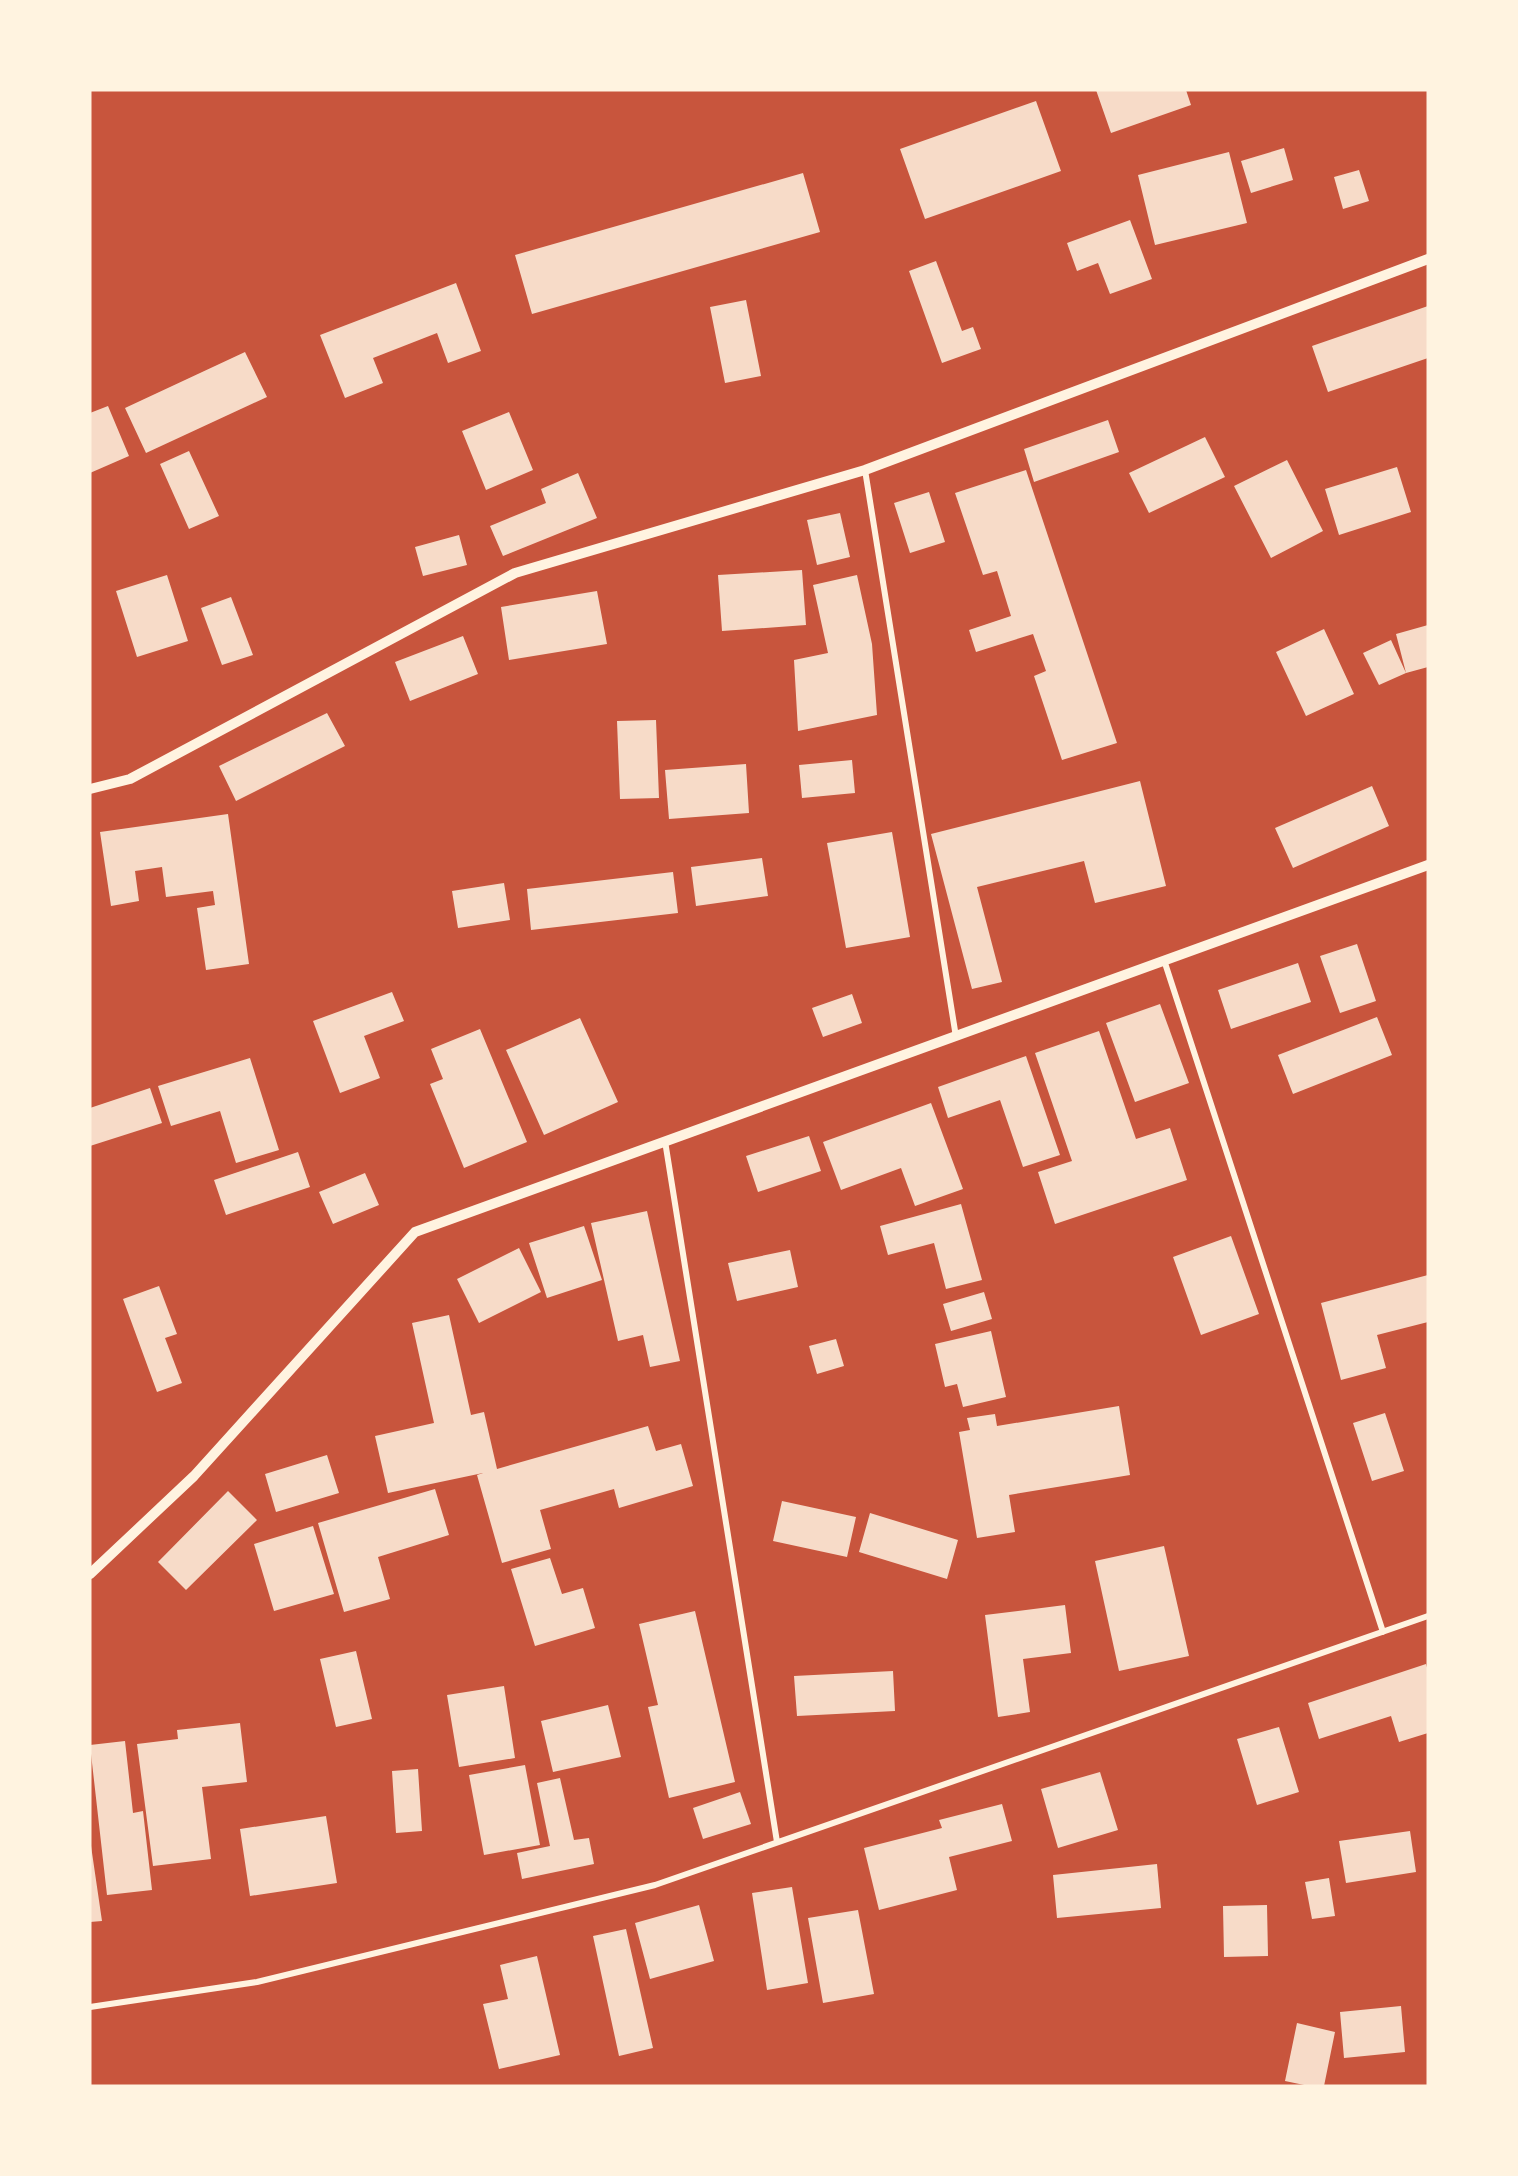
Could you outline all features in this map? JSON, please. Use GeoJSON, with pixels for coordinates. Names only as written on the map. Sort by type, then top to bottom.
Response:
{"type":"FeatureCollection","features":[{"type":"Feature","properties":{"kind":"street"},"geometry":{"type":"LineString","coordinates":[[90,789],[130,778],[515,573],[865,470],[1428,259]]}},
{"type":"Feature","properties":{"kind":"street"},"geometry":{"type":"LineString","coordinates":[[865,470],[956,1037]]}},
{"type":"Feature","properties":{"kind":"street"},"geometry":{"type":"LineString","coordinates":[[90,1574],[194,1476],[415,1232],[1428,865]]}},
{"type":"Feature","properties":{"kind":"street"},"geometry":{"type":"LineString","coordinates":[[1164,960],[1383,1632]]}},
{"type":"Feature","properties":{"kind":"street"},"geometry":{"type":"LineString","coordinates":[[665,1142],[777,1842]]}},
{"type":"Feature","properties":{"kind":"street"},"geometry":{"type":"LineString","coordinates":[[90,2007],[268,1979],[655,1885],[1428,1616]]}},
{"type":"Feature","properties":{"kind":"building"},"geometry":{"type":"Polygon","coordinates":[[[1096,90],[1186,90],[1191,105],[1111,133],[1096,90]]]}},
{"type":"Feature","properties":{"kind":"building"},"geometry":{"type":"Polygon","coordinates":[[[1036,101],[1061,171],[925,219],[900,149],[1036,101]]]}},
{"type":"Feature","properties":{"kind":"building"},"geometry":{"type":"Polygon","coordinates":[[[1284,148],[1293,180],[1251,193],[1241,161],[1284,148]]]}},
{"type":"Feature","properties":{"kind":"building"},"geometry":{"type":"Polygon","coordinates":[[[1229,152],[1247,223],[1155,245],[1138,175],[1229,152]]]}},
{"type":"Feature","properties":{"kind":"building"},"geometry":{"type":"Polygon","coordinates":[[[1359,170],[1369,201],[1343,209],[1334,177],[1359,170]]]}},
{"type":"Feature","properties":{"kind":"building"},"geometry":{"type":"Polygon","coordinates":[[[803,173],[820,232],[532,314],[515,255],[803,173]]]}},
{"type":"Feature","properties":{"kind":"building"},"geometry":{"type":"Polygon","coordinates":[[[1130,220],[1152,279],[1110,294],[1098,263],[1077,271],[1067,243],[1130,220]]]}},
{"type":"Feature","properties":{"kind":"building"},"geometry":{"type":"Polygon","coordinates":[[[936,261],[962,331],[973,327],[981,349],[942,363],[909,271],[936,261]]]}},
{"type":"Feature","properties":{"kind":"building"},"geometry":{"type":"Polygon","coordinates":[[[456,283],[481,351],[448,363],[437,333],[373,358],[383,383],[345,398],[320,335],[456,283]]]}},
{"type":"Feature","properties":{"kind":"building"},"geometry":{"type":"Polygon","coordinates":[[[746,300],[761,376],[725,383],[710,307],[746,300]]]}},
{"type":"Feature","properties":{"kind":"building"},"geometry":{"type":"Polygon","coordinates":[[[1428,306],[1428,358],[1328,392],[1312,346],[1428,306]]]}},
{"type":"Feature","properties":{"kind":"building"},"geometry":{"type":"Polygon","coordinates":[[[245,352],[267,397],[146,453],[125,408],[245,352]]]}},
{"type":"Feature","properties":{"kind":"building"},"geometry":{"type":"Polygon","coordinates":[[[108,406],[129,456],[90,473],[90,413],[108,406]]]}},
{"type":"Feature","properties":{"kind":"building"},"geometry":{"type":"Polygon","coordinates":[[[509,412],[533,470],[486,490],[462,431],[509,412]]]}},
{"type":"Feature","properties":{"kind":"building"},"geometry":{"type":"Polygon","coordinates":[[[1108,420],[1119,452],[1034,482],[1024,449],[1108,420]]]}},
{"type":"Feature","properties":{"kind":"building"},"geometry":{"type":"Polygon","coordinates":[[[1205,437],[1225,477],[1149,513],[1129,473],[1205,437]]]}},
{"type":"Feature","properties":{"kind":"building"},"geometry":{"type":"Polygon","coordinates":[[[189,451],[219,516],[189,529],[160,464],[189,451]]]}},
{"type":"Feature","properties":{"kind":"building"},"geometry":{"type":"Polygon","coordinates":[[[1287,460],[1323,531],[1271,558],[1234,486],[1287,460]]]}},
{"type":"Feature","properties":{"kind":"building"},"geometry":{"type":"Polygon","coordinates":[[[1397,467],[1411,512],[1339,535],[1325,489],[1397,467]]]}},
{"type":"Feature","properties":{"kind":"building"},"geometry":{"type":"Polygon","coordinates":[[[1026,470],[1117,743],[1062,760],[1034,676],[1046,671],[1033,634],[976,652],[969,630],[1011,616],[997,571],[983,575],[955,493],[1026,470]]]}},
{"type":"Feature","properties":{"kind":"building"},"geometry":{"type":"Polygon","coordinates":[[[578,473],[597,518],[503,556],[490,526],[546,503],[541,489],[578,473]]]}},
{"type":"Feature","properties":{"kind":"building"},"geometry":{"type":"Polygon","coordinates":[[[929,492],[945,542],[910,553],[894,503],[929,492]]]}},
{"type":"Feature","properties":{"kind":"building"},"geometry":{"type":"Polygon","coordinates":[[[840,513],[850,557],[817,565],[807,520],[840,513]]]}},
{"type":"Feature","properties":{"kind":"building"},"geometry":{"type":"Polygon","coordinates":[[[459,535],[467,565],[423,576],[415,547],[459,535]]]}},
{"type":"Feature","properties":{"kind":"building"},"geometry":{"type":"Polygon","coordinates":[[[802,570],[806,625],[722,631],[718,575],[802,570]]]}},
{"type":"Feature","properties":{"kind":"building"},"geometry":{"type":"Polygon","coordinates":[[[167,575],[188,641],[137,657],[116,591],[167,575]]]}},
{"type":"Feature","properties":{"kind":"building"},"geometry":{"type":"Polygon","coordinates":[[[857,575],[872,644],[877,715],[798,731],[794,660],[828,653],[813,585],[857,575]]]}},
{"type":"Feature","properties":{"kind":"building"},"geometry":{"type":"Polygon","coordinates":[[[597,591],[607,644],[509,660],[501,607],[597,591]]]}},
{"type":"Feature","properties":{"kind":"building"},"geometry":{"type":"Polygon","coordinates":[[[231,597],[253,655],[222,665],[201,608],[231,597]]]}},
{"type":"Feature","properties":{"kind":"building"},"geometry":{"type":"Polygon","coordinates":[[[1428,625],[1428,667],[1406,673],[1396,634],[1428,625]]]}},
{"type":"Feature","properties":{"kind":"building"},"geometry":{"type":"Polygon","coordinates":[[[1324,629],[1354,694],[1306,716],[1276,652],[1324,629]]]}},
{"type":"Feature","properties":{"kind":"building"},"geometry":{"type":"Polygon","coordinates":[[[463,636],[478,674],[410,701],[395,662],[463,636]]]}},
{"type":"Feature","properties":{"kind":"building"},"geometry":{"type":"Polygon","coordinates":[[[1391,640],[1406,673],[1379,685],[1363,653],[1391,640]]]}},
{"type":"Feature","properties":{"kind":"building"},"geometry":{"type":"Polygon","coordinates":[[[327,713],[345,746],[236,801],[219,766],[327,713]]]}},
{"type":"Feature","properties":{"kind":"building"},"geometry":{"type":"Polygon","coordinates":[[[656,720],[659,798],[620,799],[617,721],[656,720]]]}},
{"type":"Feature","properties":{"kind":"building"},"geometry":{"type":"Polygon","coordinates":[[[852,760],[855,793],[802,798],[799,765],[852,760]]]}},
{"type":"Feature","properties":{"kind":"building"},"geometry":{"type":"Polygon","coordinates":[[[746,764],[749,813],[669,819],[665,770],[746,764]]]}},
{"type":"Feature","properties":{"kind":"building"},"geometry":{"type":"Polygon","coordinates":[[[1140,781],[1166,886],[1095,903],[1084,861],[977,887],[1002,982],[972,989],[931,834],[1140,781]]]}},
{"type":"Feature","properties":{"kind":"building"},"geometry":{"type":"Polygon","coordinates":[[[1372,786],[1389,826],[1293,868],[1275,828],[1372,786]]]}},
{"type":"Feature","properties":{"kind":"building"},"geometry":{"type":"Polygon","coordinates":[[[228,814],[249,964],[206,970],[197,908],[215,905],[213,891],[166,897],[162,867],[135,871],[139,901],[111,906],[100,832],[228,814]]]}},
{"type":"Feature","properties":{"kind":"building"},"geometry":{"type":"Polygon","coordinates":[[[892,832],[910,937],[846,948],[827,843],[892,832]]]}},
{"type":"Feature","properties":{"kind":"building"},"geometry":{"type":"Polygon","coordinates":[[[762,858],[768,896],[696,906],[691,867],[762,858]]]}},
{"type":"Feature","properties":{"kind":"building"},"geometry":{"type":"Polygon","coordinates":[[[673,872],[678,913],[531,930],[527,889],[673,872]]]}},
{"type":"Feature","properties":{"kind":"building"},"geometry":{"type":"Polygon","coordinates":[[[504,883],[510,920],[458,928],[452,891],[504,883]]]}},
{"type":"Feature","properties":{"kind":"building"},"geometry":{"type":"Polygon","coordinates":[[[1357,944],[1376,1001],[1340,1013],[1320,956],[1357,944]]]}},
{"type":"Feature","properties":{"kind":"building"},"geometry":{"type":"Polygon","coordinates":[[[1298,963],[1311,1002],[1231,1029],[1218,990],[1298,963]]]}},
{"type":"Feature","properties":{"kind":"building"},"geometry":{"type":"Polygon","coordinates":[[[392,992],[404,1021],[364,1036],[380,1078],[340,1093],[313,1021],[392,992]]]}},
{"type":"Feature","properties":{"kind":"building"},"geometry":{"type":"Polygon","coordinates":[[[852,994],[862,1023],[823,1037],[812,1008],[852,994]]]}},
{"type":"Feature","properties":{"kind":"building"},"geometry":{"type":"Polygon","coordinates":[[[1160,1004],[1189,1083],[1135,1102],[1106,1023],[1160,1004]]]}},
{"type":"Feature","properties":{"kind":"building"},"geometry":{"type":"Polygon","coordinates":[[[1377,1017],[1392,1055],[1293,1094],[1278,1055],[1377,1017]]]}},
{"type":"Feature","properties":{"kind":"building"},"geometry":{"type":"Polygon","coordinates":[[[580,1018],[618,1102],[544,1135],[506,1050],[580,1018]]]}},
{"type":"Feature","properties":{"kind":"building"},"geometry":{"type":"Polygon","coordinates":[[[480,1029],[527,1142],[464,1168],[430,1084],[443,1079],[431,1049],[480,1029]]]}},
{"type":"Feature","properties":{"kind":"building"},"geometry":{"type":"Polygon","coordinates":[[[1099,1031],[1136,1139],[1170,1128],[1187,1180],[1055,1224],[1038,1172],[1072,1161],[1035,1053],[1099,1031]]]}},
{"type":"Feature","properties":{"kind":"building"},"geometry":{"type":"Polygon","coordinates":[[[1026,1056],[1060,1155],[1023,1167],[1000,1100],[948,1118],[938,1087],[1026,1056]]]}},
{"type":"Feature","properties":{"kind":"building"},"geometry":{"type":"Polygon","coordinates":[[[250,1058],[279,1150],[236,1163],[220,1111],[171,1126],[158,1086],[250,1058]]]}},
{"type":"Feature","properties":{"kind":"building"},"geometry":{"type":"Polygon","coordinates":[[[150,1088],[162,1123],[90,1146],[90,1108],[150,1088]]]}},
{"type":"Feature","properties":{"kind":"building"},"geometry":{"type":"Polygon","coordinates":[[[931,1103],[963,1189],[915,1206],[901,1168],[841,1190],[823,1142],[931,1103]]]}},
{"type":"Feature","properties":{"kind":"building"},"geometry":{"type":"Polygon","coordinates":[[[809,1136],[821,1171],[758,1192],[746,1156],[809,1136]]]}},
{"type":"Feature","properties":{"kind":"building"},"geometry":{"type":"Polygon","coordinates":[[[298,1152],[310,1187],[226,1215],[214,1180],[298,1152]]]}},
{"type":"Feature","properties":{"kind":"building"},"geometry":{"type":"Polygon","coordinates":[[[365,1173],[379,1205],[333,1224],[319,1192],[365,1173]]]}},
{"type":"Feature","properties":{"kind":"building"},"geometry":{"type":"Polygon","coordinates":[[[961,1204],[982,1280],[946,1289],[934,1243],[888,1255],[880,1226],[961,1204]]]}},
{"type":"Feature","properties":{"kind":"building"},"geometry":{"type":"Polygon","coordinates":[[[647,1211],[680,1361],[650,1367],[643,1335],[618,1341],[591,1223],[647,1211]]]}},
{"type":"Feature","properties":{"kind":"building"},"geometry":{"type":"Polygon","coordinates":[[[584,1226],[602,1280],[547,1298],[529,1243],[584,1226]]]}},
{"type":"Feature","properties":{"kind":"building"},"geometry":{"type":"Polygon","coordinates":[[[1231,1236],[1259,1314],[1201,1335],[1173,1257],[1231,1236]]]}},
{"type":"Feature","properties":{"kind":"building"},"geometry":{"type":"Polygon","coordinates":[[[519,1248],[541,1292],[479,1323],[457,1279],[519,1248]]]}},
{"type":"Feature","properties":{"kind":"building"},"geometry":{"type":"Polygon","coordinates":[[[790,1250],[798,1287],[737,1301],[728,1263],[790,1250]]]}},
{"type":"Feature","properties":{"kind":"building"},"geometry":{"type":"Polygon","coordinates":[[[1428,1275],[1428,1322],[1377,1335],[1386,1368],[1341,1380],[1321,1303],[1428,1275]]]}},
{"type":"Feature","properties":{"kind":"building"},"geometry":{"type":"Polygon","coordinates":[[[159,1286],[177,1334],[165,1338],[182,1383],[157,1392],[123,1299],[159,1286]]]}},
{"type":"Feature","properties":{"kind":"building"},"geometry":{"type":"Polygon","coordinates":[[[984,1292],[992,1319],[951,1331],[943,1304],[984,1292]]]}},
{"type":"Feature","properties":{"kind":"building"},"geometry":{"type":"Polygon","coordinates":[[[449,1315],[471,1415],[484,1412],[497,1469],[648,1426],[656,1451],[681,1444],[693,1486],[619,1508],[614,1489],[540,1510],[551,1549],[502,1563],[477,1475],[483,1473],[388,1493],[375,1436],[434,1423],[412,1323],[449,1315]]]}},
{"type":"Feature","properties":{"kind":"building"},"geometry":{"type":"Polygon","coordinates":[[[991,1331],[1006,1397],[963,1407],[957,1384],[945,1387],[935,1344],[991,1331]]]}},
{"type":"Feature","properties":{"kind":"building"},"geometry":{"type":"Polygon","coordinates":[[[836,1339],[844,1366],[817,1374],[809,1346],[836,1339]]]}},
{"type":"Feature","properties":{"kind":"building"},"geometry":{"type":"Polygon","coordinates":[[[1119,1406],[1130,1475],[1009,1495],[1015,1532],[977,1538],[959,1432],[970,1430],[967,1418],[995,1414],[997,1426],[1119,1406]]]}},
{"type":"Feature","properties":{"kind":"building"},"geometry":{"type":"Polygon","coordinates":[[[1385,1413],[1404,1471],[1372,1481],[1353,1423],[1385,1413]]]}},
{"type":"Feature","properties":{"kind":"building"},"geometry":{"type":"Polygon","coordinates":[[[327,1455],[339,1493],[276,1512],[265,1474],[327,1455]]]}},
{"type":"Feature","properties":{"kind":"building"},"geometry":{"type":"Polygon","coordinates":[[[435,1489],[449,1535],[378,1557],[390,1599],[344,1612],[318,1523],[435,1489]]]}},
{"type":"Feature","properties":{"kind":"building"},"geometry":{"type":"Polygon","coordinates":[[[228,1491],[257,1520],[186,1590],[158,1562],[228,1491]]]}},
{"type":"Feature","properties":{"kind":"building"},"geometry":{"type":"Polygon","coordinates":[[[782,1501],[856,1517],[847,1557],[773,1541],[782,1501]]]}},
{"type":"Feature","properties":{"kind":"building"},"geometry":{"type":"Polygon","coordinates":[[[870,1513],[958,1540],[947,1579],[859,1552],[870,1513]]]}},
{"type":"Feature","properties":{"kind":"building"},"geometry":{"type":"Polygon","coordinates":[[[313,1526],[334,1594],[274,1611],[254,1544],[313,1526]]]}},
{"type":"Feature","properties":{"kind":"building"},"geometry":{"type":"Polygon","coordinates":[[[1164,1546],[1189,1656],[1119,1671],[1095,1561],[1164,1546]]]}},
{"type":"Feature","properties":{"kind":"building"},"geometry":{"type":"Polygon","coordinates":[[[550,1558],[562,1594],[583,1588],[595,1628],[535,1646],[511,1569],[550,1558]]]}},
{"type":"Feature","properties":{"kind":"building"},"geometry":{"type":"Polygon","coordinates":[[[1065,1605],[1071,1653],[1023,1659],[1030,1712],[998,1717],[985,1615],[1065,1605]]]}},
{"type":"Feature","properties":{"kind":"building"},"geometry":{"type":"Polygon","coordinates":[[[695,1611],[735,1782],[669,1798],[648,1707],[658,1705],[639,1624],[695,1611]]]}},
{"type":"Feature","properties":{"kind":"building"},"geometry":{"type":"Polygon","coordinates":[[[356,1651],[372,1719],[336,1727],[320,1659],[356,1651]]]}},
{"type":"Feature","properties":{"kind":"building"},"geometry":{"type":"Polygon","coordinates":[[[1426,1664],[1428,1733],[1399,1742],[1391,1716],[1319,1739],[1308,1703],[1426,1664]]]}},
{"type":"Feature","properties":{"kind":"building"},"geometry":{"type":"Polygon","coordinates":[[[893,1671],[895,1711],[797,1716],[794,1676],[893,1671]]]}},
{"type":"Feature","properties":{"kind":"building"},"geometry":{"type":"Polygon","coordinates":[[[504,1686],[515,1758],[459,1767],[447,1695],[504,1686]]]}},
{"type":"Feature","properties":{"kind":"building"},"geometry":{"type":"Polygon","coordinates":[[[608,1705],[621,1757],[553,1772],[541,1721],[608,1705]]]}},
{"type":"Feature","properties":{"kind":"building"},"geometry":{"type":"Polygon","coordinates":[[[240,1723],[247,1782],[202,1787],[211,1859],[153,1866],[137,1744],[178,1739],[177,1730],[240,1723]]]}},
{"type":"Feature","properties":{"kind":"building"},"geometry":{"type":"Polygon","coordinates":[[[1279,1727],[1299,1792],[1257,1805],[1237,1739],[1279,1727]]]}},
{"type":"Feature","properties":{"kind":"building"},"geometry":{"type":"Polygon","coordinates":[[[125,1741],[133,1813],[143,1811],[152,1890],[107,1895],[90,1745],[125,1741]]]}},
{"type":"Feature","properties":{"kind":"building"},"geometry":{"type":"Polygon","coordinates":[[[525,1765],[540,1845],[484,1855],[469,1775],[525,1765]]]}},
{"type":"Feature","properties":{"kind":"building"},"geometry":{"type":"Polygon","coordinates":[[[418,1769],[422,1831],[396,1833],[392,1771],[418,1769]]]}},
{"type":"Feature","properties":{"kind":"building"},"geometry":{"type":"Polygon","coordinates":[[[1100,1772],[1118,1830],[1058,1848],[1041,1789],[1100,1772]]]}},
{"type":"Feature","properties":{"kind":"building"},"geometry":{"type":"Polygon","coordinates":[[[560,1778],[574,1840],[589,1838],[594,1864],[522,1879],[517,1853],[550,1846],[537,1783],[560,1778]]]}},
{"type":"Feature","properties":{"kind":"building"},"geometry":{"type":"Polygon","coordinates":[[[740,1792],[751,1824],[703,1839],[693,1808],[740,1792]]]}},
{"type":"Feature","properties":{"kind":"building"},"geometry":{"type":"Polygon","coordinates":[[[1002,1804],[1012,1841],[949,1857],[957,1890],[879,1910],[864,1848],[942,1828],[939,1820],[1002,1804]]]}},
{"type":"Feature","properties":{"kind":"building"},"geometry":{"type":"Polygon","coordinates":[[[326,1816],[337,1883],[250,1896],[240,1829],[326,1816]]]}},
{"type":"Feature","properties":{"kind":"building"},"geometry":{"type":"Polygon","coordinates":[[[1410,1831],[1416,1872],[1346,1883],[1339,1841],[1410,1831]]]}},
{"type":"Feature","properties":{"kind":"building"},"geometry":{"type":"Polygon","coordinates":[[[90,1839],[102,1921],[90,1922],[90,1839]]]}},
{"type":"Feature","properties":{"kind":"building"},"geometry":{"type":"Polygon","coordinates":[[[1157,1864],[1161,1908],[1057,1918],[1053,1875],[1157,1864]]]}},
{"type":"Feature","properties":{"kind":"building"},"geometry":{"type":"Polygon","coordinates":[[[1329,1878],[1335,1916],[1312,1919],[1305,1882],[1329,1878]]]}},
{"type":"Feature","properties":{"kind":"building"},"geometry":{"type":"Polygon","coordinates":[[[792,1887],[808,1983],[767,1990],[752,1893],[792,1887]]]}},
{"type":"Feature","properties":{"kind":"building"},"geometry":{"type":"Polygon","coordinates":[[[699,1905],[714,1961],[650,1979],[635,1923],[699,1905]]]}},
{"type":"Feature","properties":{"kind":"building"},"geometry":{"type":"Polygon","coordinates":[[[1267,1905],[1268,1956],[1224,1957],[1223,1906],[1267,1905]]]}},
{"type":"Feature","properties":{"kind":"building"},"geometry":{"type":"Polygon","coordinates":[[[858,1910],[874,1994],[823,2003],[808,1918],[858,1910]]]}},
{"type":"Feature","properties":{"kind":"building"},"geometry":{"type":"Polygon","coordinates":[[[626,1929],[653,2048],[619,2056],[593,1936],[626,1929]]]}},
{"type":"Feature","properties":{"kind":"building"},"geometry":{"type":"Polygon","coordinates":[[[537,1956],[560,2055],[499,2069],[483,2004],[508,1999],[500,1965],[537,1956]]]}},
{"type":"Feature","properties":{"kind":"building"},"geometry":{"type":"Polygon","coordinates":[[[1401,2006],[1405,2052],[1344,2058],[1340,2012],[1401,2006]]]}},
{"type":"Feature","properties":{"kind":"building"},"geometry":{"type":"Polygon","coordinates":[[[1297,2023],[1335,2032],[1324,2086],[1309,2086],[1285,2081],[1297,2023]]]}}]}
